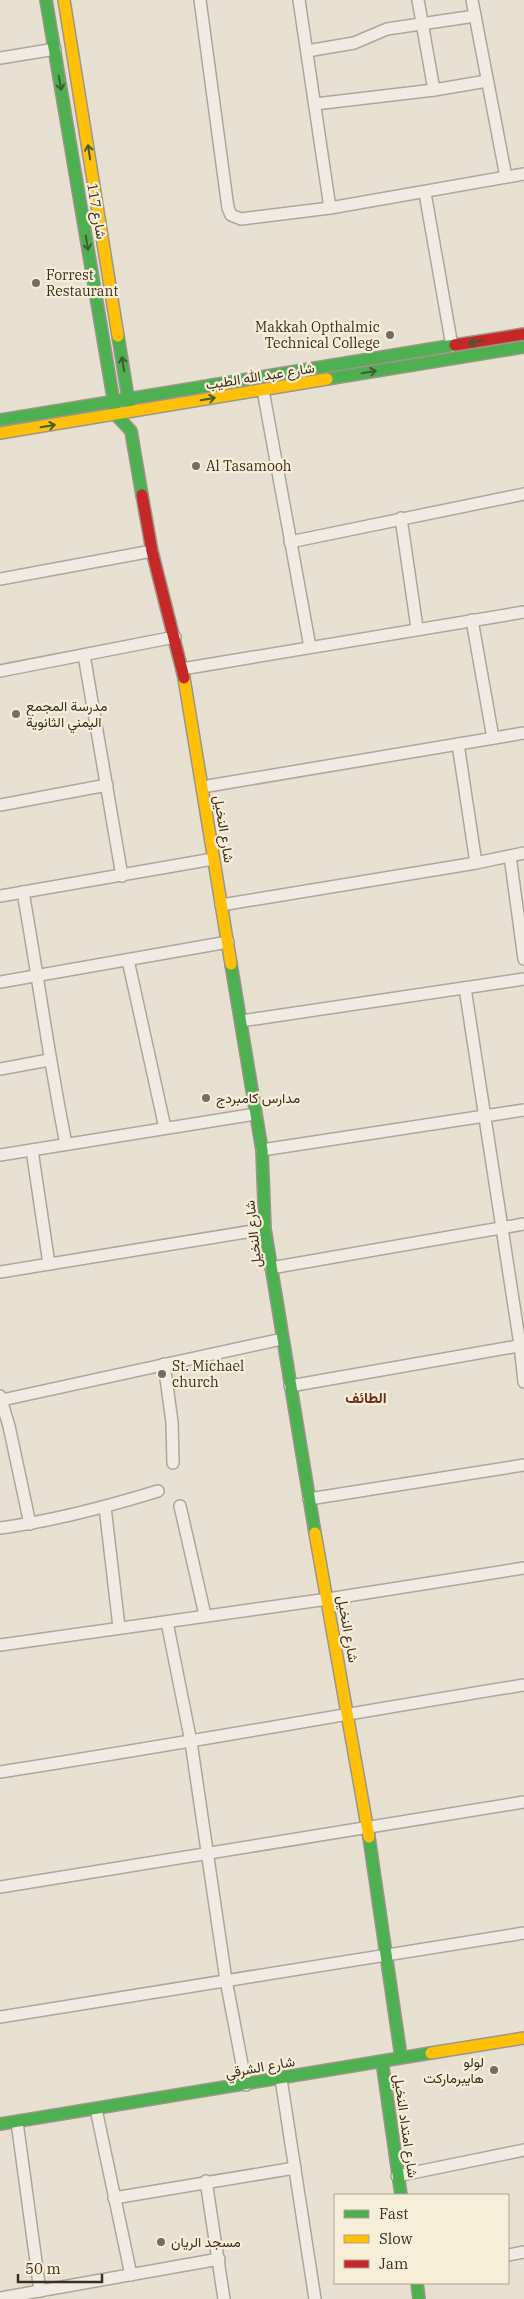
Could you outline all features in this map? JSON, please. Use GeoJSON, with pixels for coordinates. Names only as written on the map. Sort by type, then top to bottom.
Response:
{"type":"FeatureCollection","features":[{"type":"Feature","properties":{"kind":"street","name":"شارع 117"},"geometry":{"type":"LineString","coordinates":[[46,0],[116,415]]}},
{"type":"Feature","properties":{"kind":"street","name":"شارع 117"},"geometry":{"type":"LineString","coordinates":[[64,0],[128,399],[128,417]]}},
{"type":"Feature","properties":{"kind":"street"},"geometry":{"type":"LineString","coordinates":[[200,0],[228,208],[232,215],[241,219],[330,208],[425,193],[524,174]]}},
{"type":"Feature","properties":{"kind":"street"},"geometry":{"type":"LineString","coordinates":[[299,0],[330,208]]}},
{"type":"Feature","properties":{"kind":"street"},"geometry":{"type":"LineString","coordinates":[[418,0],[434,90]]}},
{"type":"Feature","properties":{"kind":"street"},"geometry":{"type":"LineString","coordinates":[[472,0],[506,177]]}},
{"type":"Feature","properties":{"kind":"street"},"geometry":{"type":"LineString","coordinates":[[307,51],[354,43],[387,29],[475,16]]}},
{"type":"Feature","properties":{"kind":"street"},"geometry":{"type":"LineString","coordinates":[[0,58],[55,49]]}},
{"type":"Feature","properties":{"kind":"street"},"geometry":{"type":"LineString","coordinates":[[315,104],[434,90],[487,81]]}},
{"type":"Feature","properties":{"kind":"street"},"geometry":{"type":"LineString","coordinates":[[425,193],[452,346]]}},
{"type":"Feature","properties":{"kind":"street","name":"شارع عبد الله الطيب"},"geometry":{"type":"LineString","coordinates":[[0,420],[524,334]]}},
{"type":"Feature","properties":{"kind":"street","name":"شارع عبد الله الطيب"},"geometry":{"type":"LineString","coordinates":[[0,434],[116,415],[128,417],[263,390],[524,347]]}},
{"type":"Feature","properties":{"kind":"street"},"geometry":{"type":"LineString","coordinates":[[336,365],[339,378]]}},
{"type":"Feature","properties":{"kind":"street"},"geometry":{"type":"LineString","coordinates":[[263,390],[310,647]]}},
{"type":"Feature","properties":{"kind":"street","name":"شارع النخيل"},"geometry":{"type":"LineString","coordinates":[[128,417],[152,552],[182,669],[228,942],[262,1150],[265,1229],[282,1339],[368,1828],[401,2057]]}},
{"type":"Feature","properties":{"kind":"street"},"geometry":{"type":"LineString","coordinates":[[290,542],[524,494]]}},
{"type":"Feature","properties":{"kind":"street"},"geometry":{"type":"LineString","coordinates":[[401,518],[417,628]]}},
{"type":"Feature","properties":{"kind":"street"},"geometry":{"type":"LineString","coordinates":[[0,579],[152,552]]}},
{"type":"Feature","properties":{"kind":"street"},"geometry":{"type":"LineString","coordinates":[[182,669],[417,628],[524,612]]}},
{"type":"Feature","properties":{"kind":"street"},"geometry":{"type":"LineString","coordinates":[[472,620],[492,738]]}},
{"type":"Feature","properties":{"kind":"street"},"geometry":{"type":"LineString","coordinates":[[0,671],[175,637]]}},
{"type":"Feature","properties":{"kind":"street"},"geometry":{"type":"LineString","coordinates":[[84,655],[122,876]]}},
{"type":"Feature","properties":{"kind":"street"},"geometry":{"type":"LineString","coordinates":[[202,787],[524,733]]}},
{"type":"Feature","properties":{"kind":"street"},"geometry":{"type":"LineString","coordinates":[[458,744],[476,863]]}},
{"type":"Feature","properties":{"kind":"street"},"geometry":{"type":"LineString","coordinates":[[0,805],[106,785]]}},
{"type":"Feature","properties":{"kind":"street"},"geometry":{"type":"LineString","coordinates":[[221,905],[476,863],[524,853]]}},
{"type":"Feature","properties":{"kind":"street"},"geometry":{"type":"LineString","coordinates":[[510,856],[524,959]]}},
{"type":"Feature","properties":{"kind":"street"},"geometry":{"type":"LineString","coordinates":[[0,896],[213,859]]}},
{"type":"Feature","properties":{"kind":"street"},"geometry":{"type":"LineString","coordinates":[[23,892],[38,977],[49,1060],[66,1144]]}},
{"type":"Feature","properties":{"kind":"street"},"geometry":{"type":"LineString","coordinates":[[0,982],[38,977],[228,942]]}},
{"type":"Feature","properties":{"kind":"street"},"geometry":{"type":"LineString","coordinates":[[128,960],[165,1128]]}},
{"type":"Feature","properties":{"kind":"street"},"geometry":{"type":"LineString","coordinates":[[241,1021],[524,979]]}},
{"type":"Feature","properties":{"kind":"street"},"geometry":{"type":"LineString","coordinates":[[465,988],[522,1345],[524,1382]]}},
{"type":"Feature","properties":{"kind":"street"},"geometry":{"type":"LineString","coordinates":[[0,1068],[49,1060]]}},
{"type":"Feature","properties":{"kind":"street"},"geometry":{"type":"LineString","coordinates":[[262,1150],[524,1110]]}},
{"type":"Feature","properties":{"kind":"street"},"geometry":{"type":"LineString","coordinates":[[0,1155],[256,1114]]}},
{"type":"Feature","properties":{"kind":"street"},"geometry":{"type":"LineString","coordinates":[[32,1150],[49,1264]]}},
{"type":"Feature","properties":{"kind":"street"},"geometry":{"type":"LineString","coordinates":[[271,1268],[524,1224]]}},
{"type":"Feature","properties":{"kind":"street"},"geometry":{"type":"LineString","coordinates":[[0,1272],[265,1229]]}},
{"type":"Feature","properties":{"kind":"street"},"geometry":{"type":"LineString","coordinates":[[30,1524],[1,1398],[282,1339]]}},
{"type":"Feature","properties":{"kind":"street"},"geometry":{"type":"LineString","coordinates":[[290,1386],[522,1345]]}},
{"type":"Feature","properties":{"kind":"street"},"geometry":{"type":"LineString","coordinates":[[164,1364],[172,1422],[173,1463]]}},
{"type":"Feature","properties":{"kind":"street"},"geometry":{"type":"LineString","coordinates":[[309,1499],[524,1465]]}},
{"type":"Feature","properties":{"kind":"street"},"geometry":{"type":"LineString","coordinates":[[0,1528],[30,1524],[105,1507],[158,1491]]}},
{"type":"Feature","properties":{"kind":"street"},"geometry":{"type":"LineString","coordinates":[[180,1506],[205,1615]]}},
{"type":"Feature","properties":{"kind":"street"},"geometry":{"type":"LineString","coordinates":[[105,1507],[119,1627]]}},
{"type":"Feature","properties":{"kind":"street"},"geometry":{"type":"LineString","coordinates":[[0,1645],[119,1627],[167,1622],[524,1568]]}},
{"type":"Feature","properties":{"kind":"street"},"geometry":{"type":"LineString","coordinates":[[167,1622],[191,1742],[226,1980],[246,2085]]}},
{"type":"Feature","properties":{"kind":"street"},"geometry":{"type":"LineString","coordinates":[[0,1772],[191,1742],[347,1713],[524,1685]]}},
{"type":"Feature","properties":{"kind":"street"},"geometry":{"type":"LineString","coordinates":[[0,1887],[524,1802]]}},
{"type":"Feature","properties":{"kind":"street"},"geometry":{"type":"LineString","coordinates":[[0,2017],[524,1933]]}},
{"type":"Feature","properties":{"kind":"street","name":"شارع الشرقي"},"geometry":{"type":"LineString","coordinates":[[0,2124],[524,2038]]}},
{"type":"Feature","properties":{"kind":"street","name":"شارع امتداد النخيل"},"geometry":{"type":"LineString","coordinates":[[382,2061],[401,2194]]}},
{"type":"Feature","properties":{"kind":"street"},"geometry":{"type":"LineString","coordinates":[[280,2079],[315,2299]]}},
{"type":"Feature","properties":{"kind":"street"},"geometry":{"type":"LineString","coordinates":[[96,2108],[131,2275]]}},
{"type":"Feature","properties":{"kind":"street"},"geometry":{"type":"LineString","coordinates":[[17,2122],[40,2291]]}},
{"type":"Feature","properties":{"kind":"street"},"geometry":{"type":"LineString","coordinates":[[397,2176],[524,2150]]}},
{"type":"Feature","properties":{"kind":"street"},"geometry":{"type":"LineString","coordinates":[[114,2198],[206,2181],[295,2168]]}},
{"type":"Feature","properties":{"kind":"street"},"geometry":{"type":"LineString","coordinates":[[206,2181],[224,2299]]}},
{"type":"Feature","properties":{"kind":"street"},"geometry":{"type":"LineString","coordinates":[[509,2255],[524,2252]]}},
{"type":"Feature","properties":{"kind":"street"},"geometry":{"type":"LineString","coordinates":[[0,2298],[219,2259]]}},
{"type":"Feature","properties":{"kind":"street"},"geometry":{"type":"LineString","coordinates":[[417,2284],[419,2299]]}},
{"type":"Feature","properties":{"kind":"traffic: fast"},"geometry":{"type":"LineString","coordinates":[[46,0],[116,415],[131,431],[142,495]]}},
{"type":"Feature","properties":{"kind":"traffic: fast"},"geometry":{"type":"LineString","coordinates":[[118,336],[130,410]]}},
{"type":"Feature","properties":{"kind":"traffic: fast"},"geometry":{"type":"LineString","coordinates":[[0,420],[455,345]]}},
{"type":"Feature","properties":{"kind":"traffic: fast"},"geometry":{"type":"LineString","coordinates":[[327,379],[524,347]]}},
{"type":"Feature","properties":{"kind":"traffic: fast"},"geometry":{"type":"LineString","coordinates":[[231,964],[262,1150],[265,1229],[315,1533]]}},
{"type":"Feature","properties":{"kind":"traffic: fast"},"geometry":{"type":"LineString","coordinates":[[369,1837],[401,2057]]}},
{"type":"Feature","properties":{"kind":"traffic: fast"},"geometry":{"type":"LineString","coordinates":[[0,2124],[431,2053]]}},
{"type":"Feature","properties":{"kind":"traffic: fast"},"geometry":{"type":"LineString","coordinates":[[382,2061],[401,2194]]}},
{"type":"Feature","properties":{"kind":"traffic: fast"},"geometry":{"type":"LineString","coordinates":[[417,2284],[419,2299]]}},
{"type":"Feature","properties":{"kind":"traffic: slow"},"geometry":{"type":"LineString","coordinates":[[64,0],[118,336]]}},
{"type":"Feature","properties":{"kind":"traffic: slow"},"geometry":{"type":"LineString","coordinates":[[0,433],[327,379]]}},
{"type":"Feature","properties":{"kind":"traffic: slow"},"geometry":{"type":"LineString","coordinates":[[184,678],[231,964]]}},
{"type":"Feature","properties":{"kind":"traffic: slow"},"geometry":{"type":"LineString","coordinates":[[315,1533],[369,1837]]}},
{"type":"Feature","properties":{"kind":"traffic: slow"},"geometry":{"type":"LineString","coordinates":[[431,2053],[524,2038]]}},
{"type":"Feature","properties":{"kind":"traffic: jam"},"geometry":{"type":"LineString","coordinates":[[455,345],[524,334]]}},
{"type":"Feature","properties":{"kind":"traffic: jam"},"geometry":{"type":"LineString","coordinates":[[142,495],[152,551],[184,678]]}},
{"type":"Feature","properties":{"kind":"place","name":"Forrest Restaurant"},"geometry":{"type":"Point","coordinates":[36,283]}},
{"type":"Feature","properties":{"kind":"place","name":"Makkah Opthalmic Technical College"},"geometry":{"type":"Point","coordinates":[390,335]}},
{"type":"Feature","properties":{"kind":"place","name":"Al Tasamooh"},"geometry":{"type":"Point","coordinates":[196,466]}},
{"type":"Feature","properties":{"kind":"place","name":"مدرسة المجمع اليمني الثانوية"},"geometry":{"type":"Point","coordinates":[16,714]}},
{"type":"Feature","properties":{"kind":"place","name":"مدارس كامبردج"},"geometry":{"type":"Point","coordinates":[206,1098]}},
{"type":"Feature","properties":{"kind":"place","name":"St. Michael church"},"geometry":{"type":"Point","coordinates":[162,1374]}},
{"type":"Feature","properties":{"kind":"place","name":"لولو هايبرماركت"},"geometry":{"type":"Point","coordinates":[494,2070]}},
{"type":"Feature","properties":{"kind":"place","name":"مسجد الريان"},"geometry":{"type":"Point","coordinates":[161,2242]}},
{"type":"Feature","properties":{"kind":"district","name":"الطائف"},"geometry":{"type":"Point","coordinates":[366,1397]}}]}
